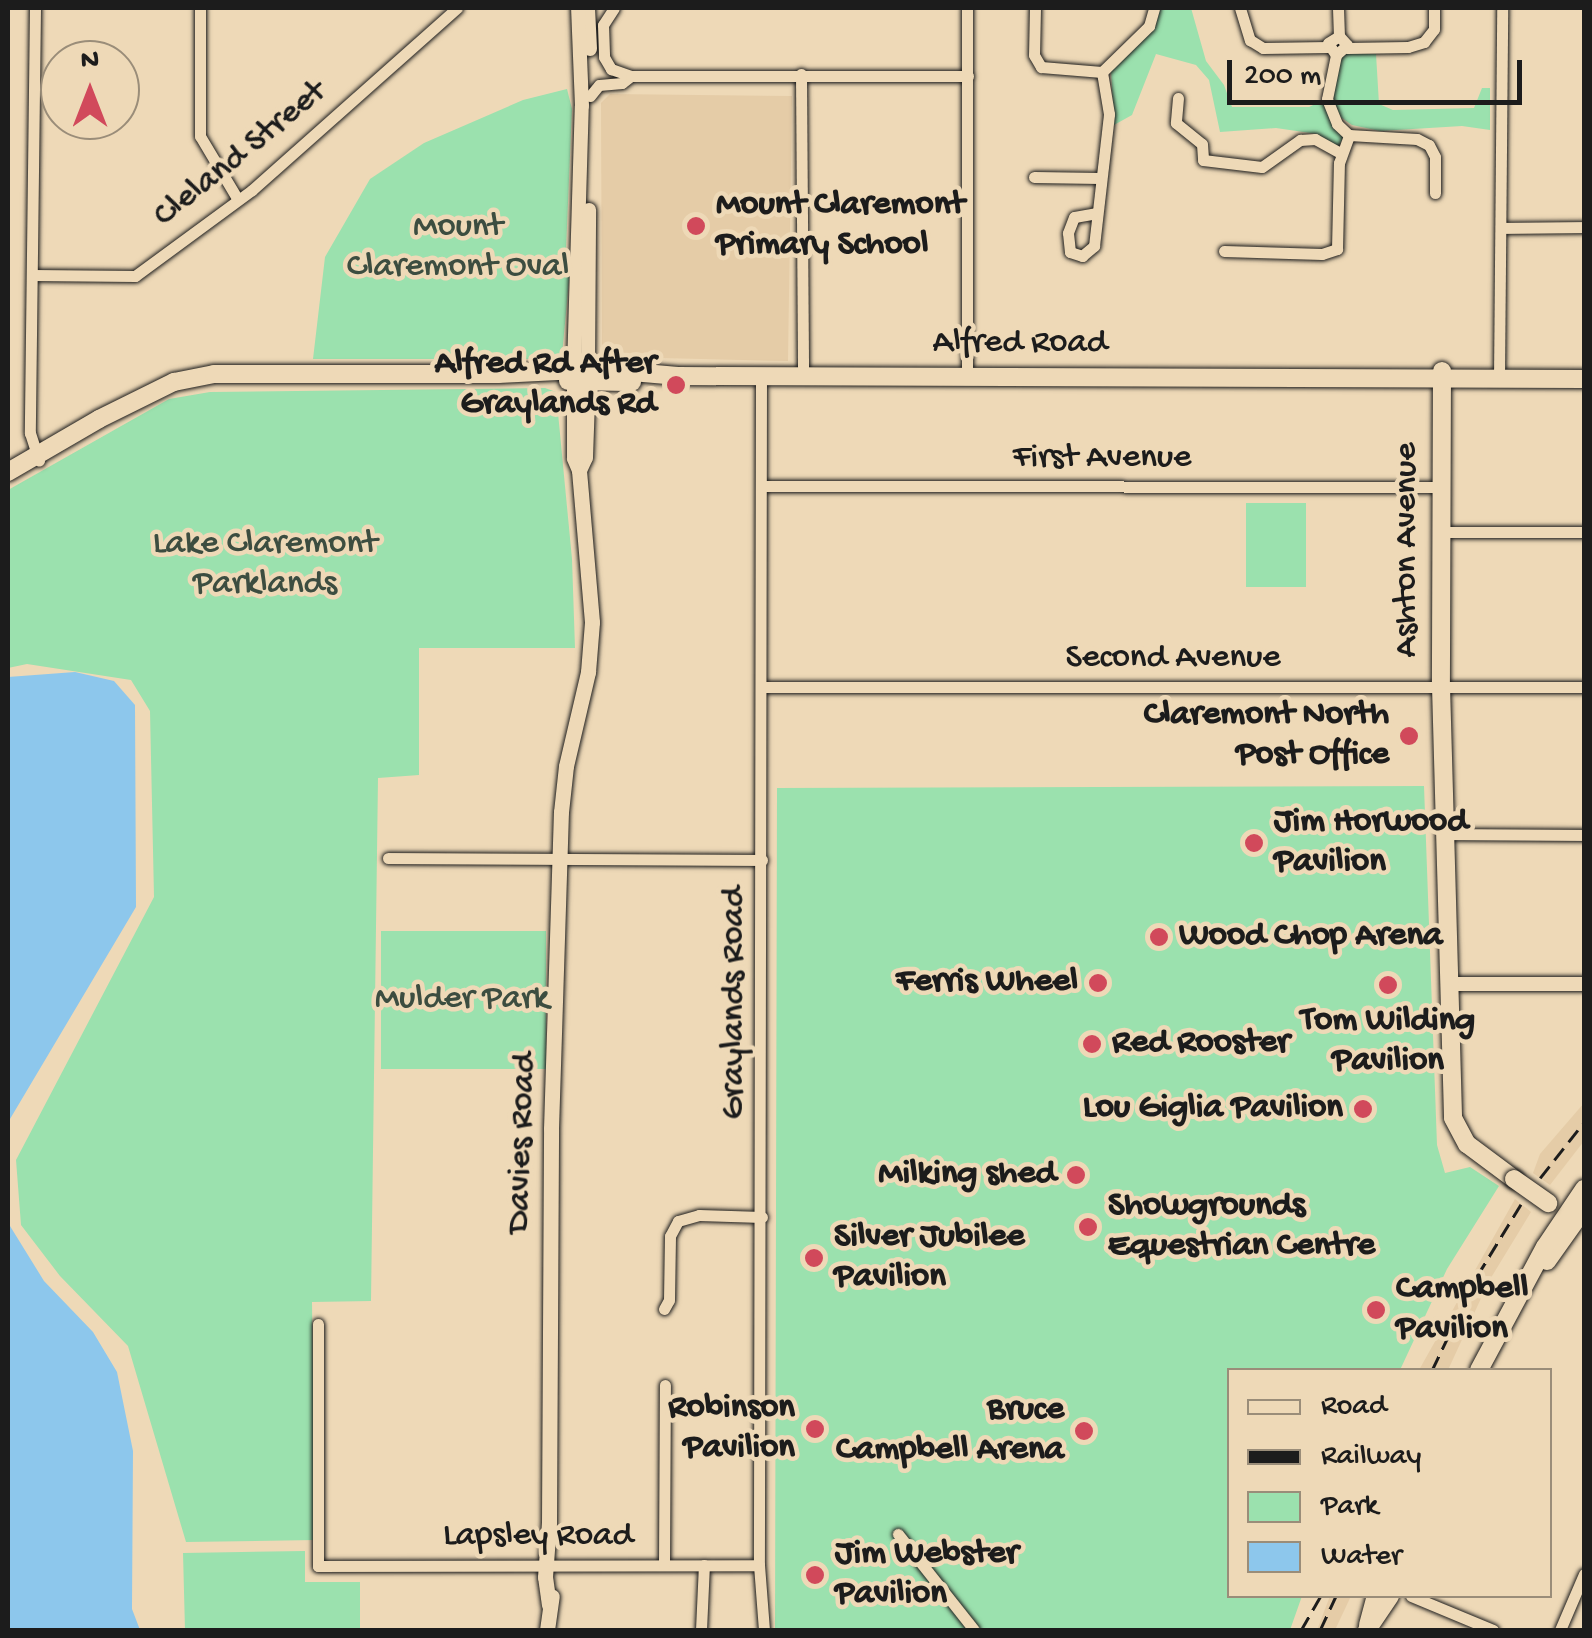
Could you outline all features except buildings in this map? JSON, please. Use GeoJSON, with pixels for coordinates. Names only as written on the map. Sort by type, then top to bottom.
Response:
{"type":"FeatureCollection","features":[{"type":"Feature","properties":{"kind":"main road","name":"Alfred Road"},"geometry":{"type":"LineString","coordinates":[[8,472],[174,382],[214,374],[581,375],[638,382],[678,376],[1361,377],[1584,372]]}},
{"type":"Feature","properties":{"kind":"main road","name":"Davies Road"},"geometry":{"type":"LineString","coordinates":[[548,1630],[550,1129],[560,859],[564,777],[588,672],[592,622],[579,470],[585,457],[581,375]]}},
{"type":"Feature","properties":{"kind":"main road","name":"Alfred Road"},"geometry":{"type":"LineString","coordinates":[[1499,375],[1584,379]]}},
{"type":"Feature","properties":{"kind":"main road","name":"Ashton Avenue"},"geometry":{"type":"LineString","coordinates":[[1441,376],[1443,834],[1457,1130],[1467,1144],[1577,1220]]}},
{"type":"Feature","properties":{"kind":"main road","name":"Alfred Road"},"geometry":{"type":"LineString","coordinates":[[8,481],[43,455]]}},
{"type":"Feature","properties":{"kind":"main road"},"geometry":{"type":"LineString","coordinates":[[1480,1368],[1531,1274],[1552,1256],[1577,1220],[1584,1189]]}},
{"type":"Feature","properties":{"kind":"main road"},"geometry":{"type":"LineString","coordinates":[[1367,1630],[1375,1598]]}},
{"type":"Feature","properties":{"kind":"main road"},"geometry":{"type":"LineString","coordinates":[[1367,1630],[1389,1598]]}},
{"type":"Feature","properties":{"kind":"street"},"geometry":{"type":"LineString","coordinates":[[35,8],[32,414],[43,455]]}},
{"type":"Feature","properties":{"kind":"street"},"geometry":{"type":"LineString","coordinates":[[200,8],[200,136],[237,198]]}},
{"type":"Feature","properties":{"kind":"street","name":"Cleland Street"},"geometry":{"type":"LineString","coordinates":[[34,275],[134,276],[237,198],[456,8]]}},
{"type":"Feature","properties":{"kind":"street"},"geometry":{"type":"LineString","coordinates":[[578,8],[588,103]]}},
{"type":"Feature","properties":{"kind":"street"},"geometry":{"type":"LineString","coordinates":[[581,375],[588,8]]}},
{"type":"Feature","properties":{"kind":"street"},"geometry":{"type":"LineString","coordinates":[[614,8],[603,25],[604,57],[612,69],[631,76],[968,76]]}},
{"type":"Feature","properties":{"kind":"street"},"geometry":{"type":"LineString","coordinates":[[966,377],[967,8]]}},
{"type":"Feature","properties":{"kind":"street"},"geometry":{"type":"LineString","coordinates":[[1035,8],[1034,55],[1041,67],[1102,72],[1149,26],[1154,8]]}},
{"type":"Feature","properties":{"kind":"street"},"geometry":{"type":"LineString","coordinates":[[1240,8],[1250,40],[1263,48],[1337,50],[1408,47],[1424,42],[1434,29],[1434,8]]}},
{"type":"Feature","properties":{"kind":"street"},"geometry":{"type":"LineString","coordinates":[[1338,8],[1337,50],[1327,99],[1337,124],[1349,135],[1418,139],[1428,144],[1435,157],[1435,193]]}},
{"type":"Feature","properties":{"kind":"street"},"geometry":{"type":"LineString","coordinates":[[1499,375],[1502,8]]}},
{"type":"Feature","properties":{"kind":"street"},"geometry":{"type":"LineString","coordinates":[[1097,213],[1109,114],[1102,72]]}},
{"type":"Feature","properties":{"kind":"street"},"geometry":{"type":"LineString","coordinates":[[802,74],[803,376]]}},
{"type":"Feature","properties":{"kind":"street"},"geometry":{"type":"LineString","coordinates":[[588,103],[599,86],[622,83],[631,76]]}},
{"type":"Feature","properties":{"kind":"street"},"geometry":{"type":"LineString","coordinates":[[1178,98],[1176,123],[1202,144],[1203,160],[1262,167],[1300,140],[1315,139],[1340,153]]}},
{"type":"Feature","properties":{"kind":"street"},"geometry":{"type":"LineString","coordinates":[[1224,252],[1322,254],[1337,249],[1340,153],[1349,135]]}},
{"type":"Feature","properties":{"kind":"street"},"geometry":{"type":"LineString","coordinates":[[1034,178],[1100,178]]}},
{"type":"Feature","properties":{"kind":"street"},"geometry":{"type":"LineString","coordinates":[[1502,228],[1584,227]]}},
{"type":"Feature","properties":{"kind":"street","name":"Graylands Road"},"geometry":{"type":"LineString","coordinates":[[762,376],[759,1565],[764,1630]]}},
{"type":"Feature","properties":{"kind":"street","name":"First Avenue"},"geometry":{"type":"LineString","coordinates":[[762,486],[1441,487]]}},
{"type":"Feature","properties":{"kind":"street"},"geometry":{"type":"LineString","coordinates":[[1441,532],[1584,532]]}},
{"type":"Feature","properties":{"kind":"street","name":"Second Avenue"},"geometry":{"type":"LineString","coordinates":[[762,687],[1584,687]]}},
{"type":"Feature","properties":{"kind":"street"},"geometry":{"type":"LineString","coordinates":[[1443,834],[1584,835]]}},
{"type":"Feature","properties":{"kind":"street"},"geometry":{"type":"LineString","coordinates":[[388,858],[762,860]]}},
{"type":"Feature","properties":{"kind":"street"},"geometry":{"type":"LineString","coordinates":[[1449,984],[1584,984]]}},
{"type":"Feature","properties":{"kind":"street"},"geometry":{"type":"LineString","coordinates":[[664,1308],[669,1300],[670,1236],[678,1221],[693,1216],[762,1217]]}},
{"type":"Feature","properties":{"kind":"street","name":"Lapsley Road"},"geometry":{"type":"LineString","coordinates":[[318,1324],[318,1566],[759,1565]]}},
{"type":"Feature","properties":{"kind":"street"},"geometry":{"type":"LineString","coordinates":[[664,1565],[665,1385]]}},
{"type":"Feature","properties":{"kind":"street"},"geometry":{"type":"LineString","coordinates":[[898,1534],[974,1630]]}},
{"type":"Feature","properties":{"kind":"street"},"geometry":{"type":"LineString","coordinates":[[700,1630],[704,1565]]}},
{"type":"Feature","properties":{"kind":"street"},"geometry":{"type":"LineString","coordinates":[[1560,1630],[1584,1574]]}},
{"type":"Feature","properties":{"kind":"street"},"geometry":{"type":"LineString","coordinates":[[1416,1598],[1493,1630]]}},
{"type":"Feature","properties":{"kind":"shaded area","name":"Mount Claremont Primary School"},"geometry":{"type":"Polygon","coordinates":[[[610,94],[792,96],[788,361],[617,357],[602,349],[601,103],[610,94]]]}},
{"type":"Feature","properties":{"kind":"shaded area"},"geometry":{"type":"Polygon","coordinates":[[[1584,1103],[1584,1141],[1550,1185],[1533,1173],[1540,1154],[1584,1103]]]}},
{"type":"Feature","properties":{"kind":"shaded area"},"geometry":{"type":"Polygon","coordinates":[[[1515,1199],[1531,1212],[1489,1281],[1449,1368],[1420,1368],[1515,1199]]]}},
{"type":"Feature","properties":{"kind":"shaded area"},"geometry":{"type":"Polygon","coordinates":[[[1329,1598],[1350,1598],[1335,1630],[1317,1630],[1329,1598]]]}},
{"type":"Feature","properties":{"kind":"green space"},"geometry":{"type":"Polygon","coordinates":[[[1159,8],[1191,8],[1206,61],[1224,85],[1232,107],[1309,107],[1322,101],[1345,135],[1338,147],[1317,134],[1276,128],[1220,132],[1209,80],[1196,65],[1156,54],[1132,115],[1114,125],[1111,71],[1156,25],[1159,8]]]}},
{"type":"Feature","properties":{"kind":"green space"},"geometry":{"type":"Polygon","coordinates":[[[1349,52],[1376,54],[1379,104],[1393,110],[1474,108],[1482,88],[1490,88],[1490,130],[1462,126],[1380,131],[1352,125],[1339,116],[1331,98],[1335,59],[1349,52]]]}},
{"type":"Feature","properties":{"kind":"green space","name":"Mount Claremont Oval"},"geometry":{"type":"Polygon","coordinates":[[[567,89],[572,109],[566,249],[570,270],[562,355],[534,359],[313,359],[325,257],[370,179],[424,143],[523,100],[567,89]]]}},
{"type":"Feature","properties":{"kind":"green space","name":"Lake Claremont Parklands"},"geometry":{"type":"Polygon","coordinates":[[[545,388],[556,392],[572,559],[575,648],[419,648],[419,775],[378,778],[371,1301],[312,1302],[315,1540],[186,1542],[128,1346],[60,1276],[21,1225],[16,1160],[154,897],[150,711],[131,680],[27,664],[8,668],[8,490],[169,399],[210,392],[545,388]]]}},
{"type":"Feature","properties":{"kind":"green space"},"geometry":{"type":"Polygon","coordinates":[[[1246,503],[1306,503],[1306,587],[1246,587],[1246,503]]]}},
{"type":"Feature","properties":{"kind":"green space"},"geometry":{"type":"Polygon","coordinates":[[[1424,786],[1437,1145],[1445,1173],[1470,1167],[1499,1186],[1447,1269],[1401,1368],[1227,1368],[1227,1598],[1301,1598],[1290,1630],[775,1630],[777,788],[1424,786]]]}},
{"type":"Feature","properties":{"kind":"green space","name":"Mulder Park"},"geometry":{"type":"Polygon","coordinates":[[[381,931],[546,931],[546,1069],[381,1069],[381,931]]]}},
{"type":"Feature","properties":{"kind":"green space"},"geometry":{"type":"Polygon","coordinates":[[[305,1551],[305,1582],[360,1582],[360,1630],[185,1630],[183,1553],[305,1551]]]}},
{"type":"Feature","properties":{"kind":"water"},"geometry":{"type":"Polygon","coordinates":[[[75,672],[114,681],[135,705],[136,907],[10,1119],[8,1132],[8,677],[75,672]]]}},
{"type":"Feature","properties":{"kind":"water"},"geometry":{"type":"Polygon","coordinates":[[[8,1209],[10,1226],[44,1281],[93,1332],[117,1372],[133,1451],[132,1609],[140,1630],[8,1630],[8,1209]]]}},
{"type":"Feature","properties":{"kind":"railway"},"geometry":{"type":"LineString","coordinates":[[1540,1178],[1584,1122]]}},
{"type":"Feature","properties":{"kind":"railway"},"geometry":{"type":"LineString","coordinates":[[1433,1368],[1477,1276],[1521,1204]]}},
{"type":"Feature","properties":{"kind":"railway"},"geometry":{"type":"LineString","coordinates":[[1301,1630],[1320,1598]]}},
{"type":"Feature","properties":{"kind":"railway"},"geometry":{"type":"LineString","coordinates":[[1320,1630],[1335,1598]]}},
{"type":"Feature","properties":{"kind":"place","name":"Mount Claremont Primary School"},"geometry":{"type":"Point","coordinates":[696,226]}},
{"type":"Feature","properties":{"kind":"place","name":"Alfred Rd After Graylands Rd"},"geometry":{"type":"Point","coordinates":[676,385]}},
{"type":"Feature","properties":{"kind":"place","name":"Claremont North Post Office"},"geometry":{"type":"Point","coordinates":[1409,736]}},
{"type":"Feature","properties":{"kind":"place","name":"Jim Horwood Pavilion"},"geometry":{"type":"Point","coordinates":[1254,843]}},
{"type":"Feature","properties":{"kind":"place","name":"Wood Chop Arena"},"geometry":{"type":"Point","coordinates":[1159,937]}},
{"type":"Feature","properties":{"kind":"place","name":"Ferris Wheel"},"geometry":{"type":"Point","coordinates":[1098,983]}},
{"type":"Feature","properties":{"kind":"place","name":"Tom Wilding Pavilion"},"geometry":{"type":"Point","coordinates":[1388,985]}},
{"type":"Feature","properties":{"kind":"place","name":"Red Rooster"},"geometry":{"type":"Point","coordinates":[1092,1044]}},
{"type":"Feature","properties":{"kind":"place","name":"Lou Giglia Pavilion"},"geometry":{"type":"Point","coordinates":[1363,1109]}},
{"type":"Feature","properties":{"kind":"place","name":"Milking shed"},"geometry":{"type":"Point","coordinates":[1076,1175]}},
{"type":"Feature","properties":{"kind":"place","name":"Showgrounds Equestrian Centre"},"geometry":{"type":"Point","coordinates":[1088,1227]}},
{"type":"Feature","properties":{"kind":"place","name":"Silver Jubilee Pavilion"},"geometry":{"type":"Point","coordinates":[814,1258]}},
{"type":"Feature","properties":{"kind":"place","name":"Campbell Pavilion"},"geometry":{"type":"Point","coordinates":[1376,1310]}},
{"type":"Feature","properties":{"kind":"place","name":"Robinson Pavilion"},"geometry":{"type":"Point","coordinates":[815,1429]}},
{"type":"Feature","properties":{"kind":"place","name":"Bruce Campbell Arena"},"geometry":{"type":"Point","coordinates":[1084,1431]}},
{"type":"Feature","properties":{"kind":"place","name":"Jim Webster Pavilion"},"geometry":{"type":"Point","coordinates":[815,1575]}}]}
